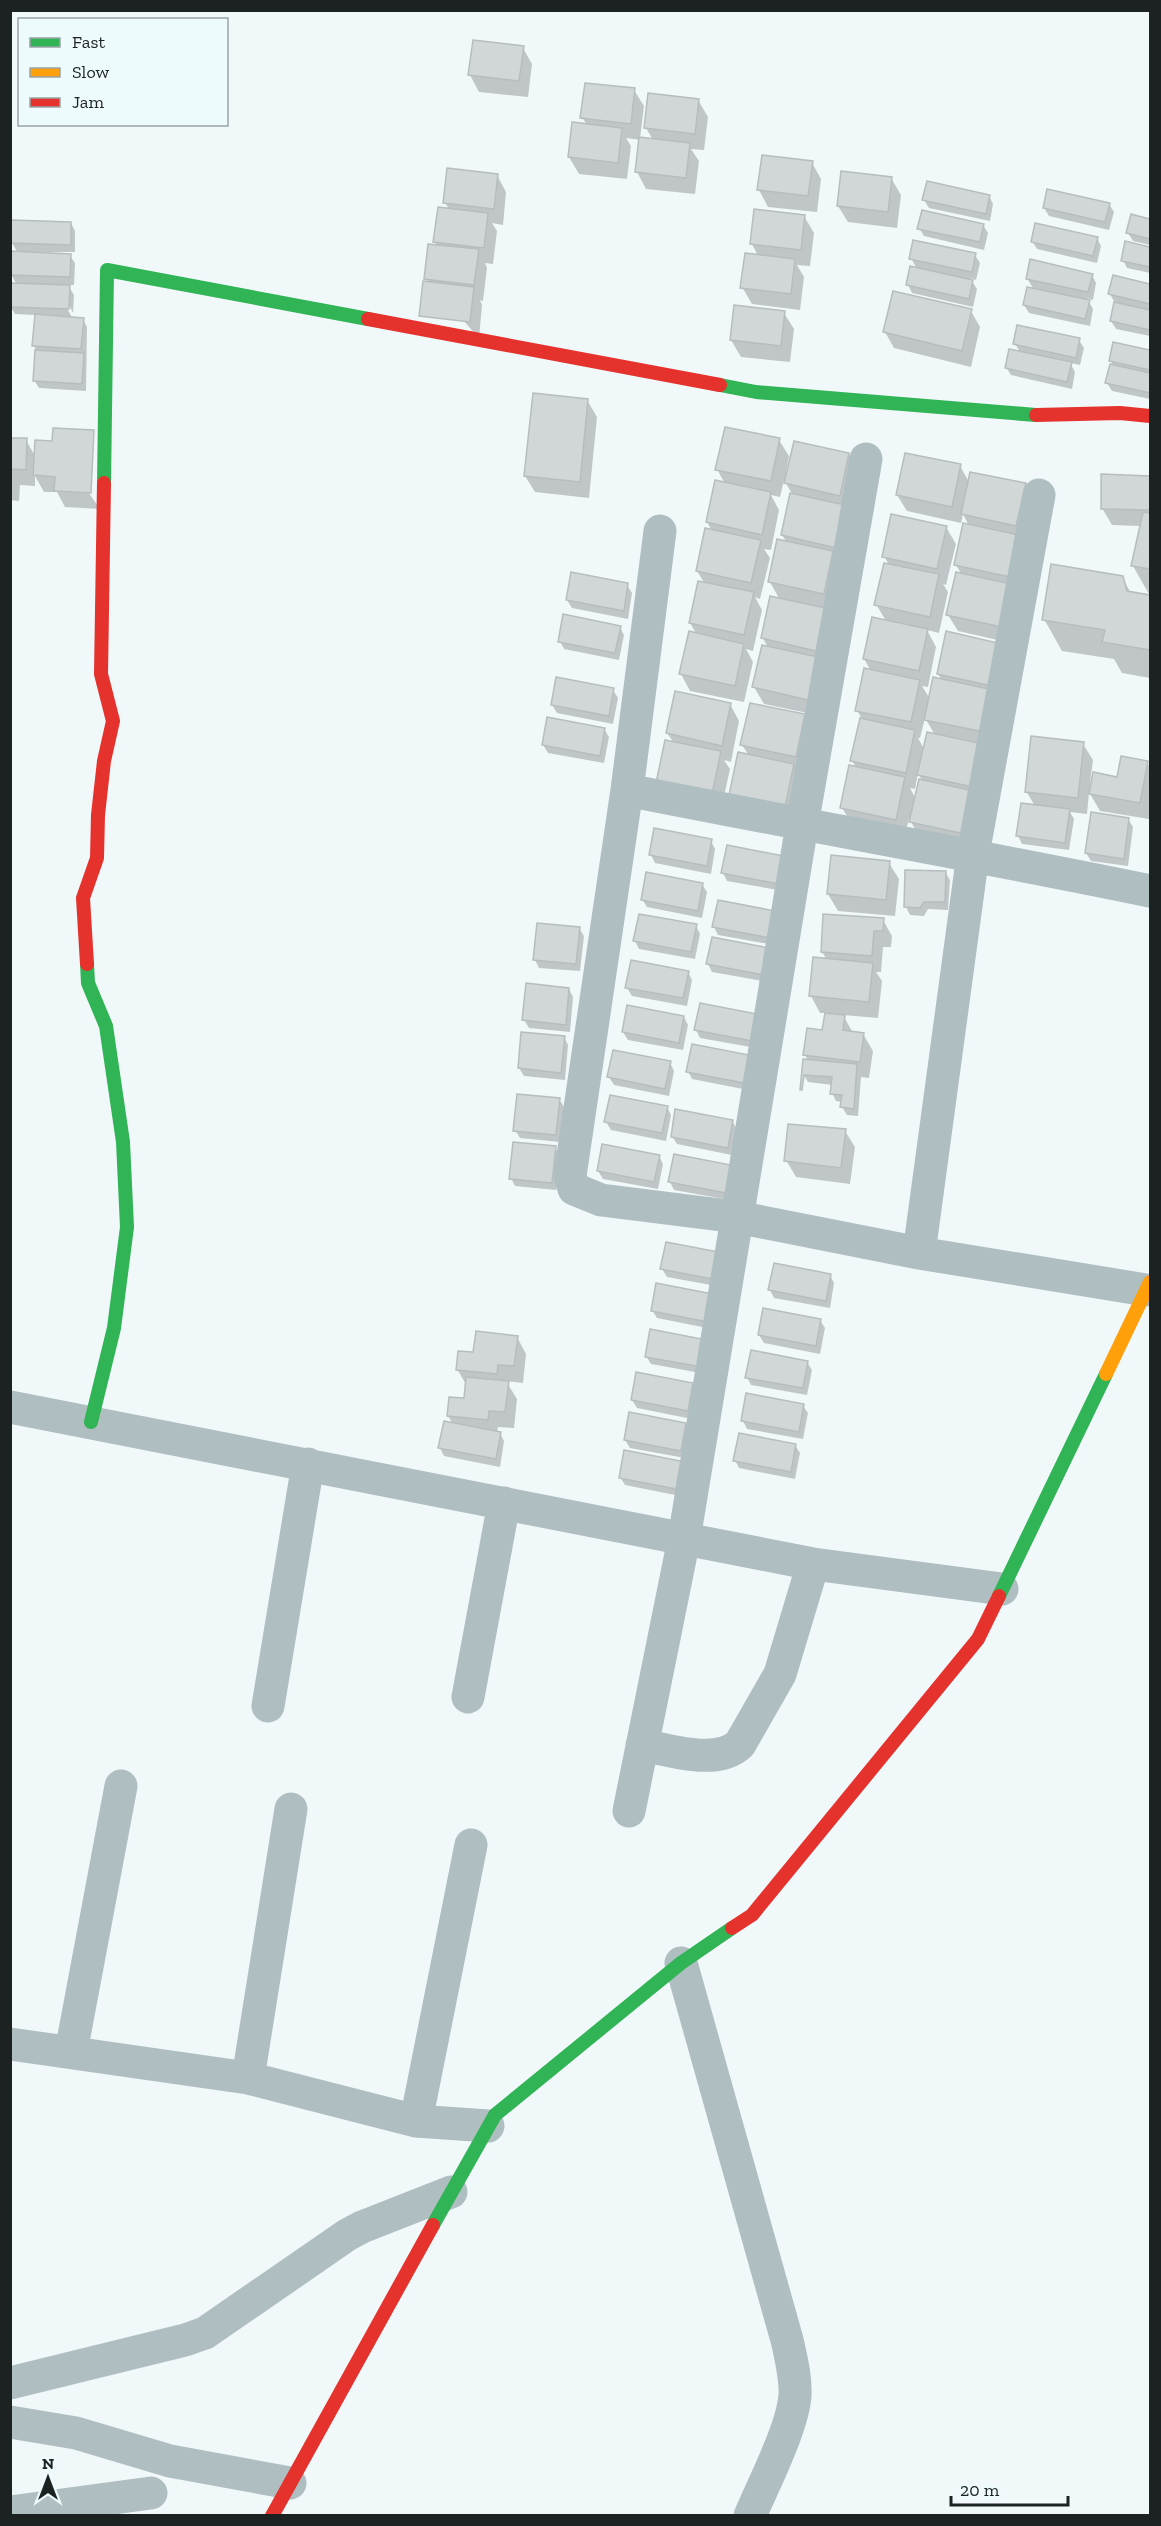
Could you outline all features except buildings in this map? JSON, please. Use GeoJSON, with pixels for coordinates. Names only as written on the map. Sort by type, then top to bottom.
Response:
{"type":"FeatureCollection","features":[{"type":"Feature","properties":{"kind":"street"},"geometry":{"type":"LineString","coordinates":[[91,1422],[114,1328],[128,1227],[123,1142],[106,1026],[88,983],[83,898],[97,858],[98,815],[104,761],[113,721],[101,674],[107,270],[756,392],[1026,415],[1120,413],[1150,416]]}},
{"type":"Feature","properties":{"kind":"street"},"geometry":{"type":"LineString","coordinates":[[629,1811],[684,1539],[802,825],[866,459]]}},
{"type":"Feature","properties":{"kind":"street"},"geometry":{"type":"LineString","coordinates":[[919,1253],[973,854],[1039,495]]}},
{"type":"Feature","properties":{"kind":"street"},"geometry":{"type":"LineString","coordinates":[[272,2516],[495,2115],[681,1963],[752,1915],[978,1639],[1148,1286],[919,1253],[737,1217],[601,1200],[574,1189],[570,1176],[627,790],[660,531]]}},
{"type":"Feature","properties":{"kind":"street"},"geometry":{"type":"LineString","coordinates":[[627,790],[802,825],[973,854],[1150,891]]}},
{"type":"Feature","properties":{"kind":"street"},"geometry":{"type":"LineString","coordinates":[[10,1407],[813,1564],[1002,1589]]}},
{"type":"Feature","properties":{"kind":"street"},"geometry":{"type":"LineString","coordinates":[[268,1706],[308,1464]]}},
{"type":"Feature","properties":{"kind":"street"},"geometry":{"type":"LineString","coordinates":[[468,1697],[504,1503]]}},
{"type":"Feature","properties":{"kind":"street"},"geometry":{"type":"LineString","coordinates":[[642,1745],[712,1756],[733,1751],[740,1744],[780,1674],[813,1564]]}},
{"type":"Feature","properties":{"kind":"street"},"geometry":{"type":"LineString","coordinates":[[72,2052],[121,1786]]}},
{"type":"Feature","properties":{"kind":"street"},"geometry":{"type":"LineString","coordinates":[[248,2078],[291,1809]]}},
{"type":"Feature","properties":{"kind":"street"},"geometry":{"type":"LineString","coordinates":[[416,2121],[471,1845]]}},
{"type":"Feature","properties":{"kind":"street"},"geometry":{"type":"LineString","coordinates":[[681,1963],[781,2317],[794,2372],[795,2396],[790,2419],[750,2516]]}},
{"type":"Feature","properties":{"kind":"street"},"geometry":{"type":"LineString","coordinates":[[10,2043],[248,2078],[416,2121],[488,2126]]}},
{"type":"Feature","properties":{"kind":"street"},"geometry":{"type":"LineString","coordinates":[[10,2384],[205,2333],[347,2235],[452,2192]]}},
{"type":"Feature","properties":{"kind":"street"},"geometry":{"type":"LineString","coordinates":[[10,2422],[76,2433],[170,2461],[290,2483]]}},
{"type":"Feature","properties":{"kind":"street"},"geometry":{"type":"LineString","coordinates":[[10,2512],[145,2504],[170,2461]]}},
{"type":"Feature","properties":{"kind":"traffic: fast"},"geometry":{"type":"LineString","coordinates":[[104,483],[107,270],[368,319]]}},
{"type":"Feature","properties":{"kind":"traffic: fast"},"geometry":{"type":"LineString","coordinates":[[720,385],[756,392],[1036,415]]}},
{"type":"Feature","properties":{"kind":"traffic: fast"},"geometry":{"type":"LineString","coordinates":[[87,964],[88,983],[106,1026],[123,1142],[127,1227],[114,1328],[91,1422]]}},
{"type":"Feature","properties":{"kind":"traffic: fast"},"geometry":{"type":"LineString","coordinates":[[999,1596],[1106,1374]]}},
{"type":"Feature","properties":{"kind":"traffic: fast"},"geometry":{"type":"LineString","coordinates":[[433,2225],[495,2115],[681,1963],[732,1928]]}},
{"type":"Feature","properties":{"kind":"traffic: slow"},"geometry":{"type":"LineString","coordinates":[[1106,1374],[1150,1282]]}},
{"type":"Feature","properties":{"kind":"traffic: jam"},"geometry":{"type":"LineString","coordinates":[[368,319],[720,385]]}},
{"type":"Feature","properties":{"kind":"traffic: jam"},"geometry":{"type":"LineString","coordinates":[[1036,415],[1120,413],[1150,416]]}},
{"type":"Feature","properties":{"kind":"traffic: jam"},"geometry":{"type":"LineString","coordinates":[[87,964],[83,898],[97,858],[98,815],[104,761],[113,721],[101,674],[104,483]]}},
{"type":"Feature","properties":{"kind":"traffic: jam"},"geometry":{"type":"LineString","coordinates":[[732,1928],[752,1915],[978,1639],[999,1596]]}},
{"type":"Feature","properties":{"kind":"traffic: jam"},"geometry":{"type":"LineString","coordinates":[[272,2516],[433,2225]]}}]}
